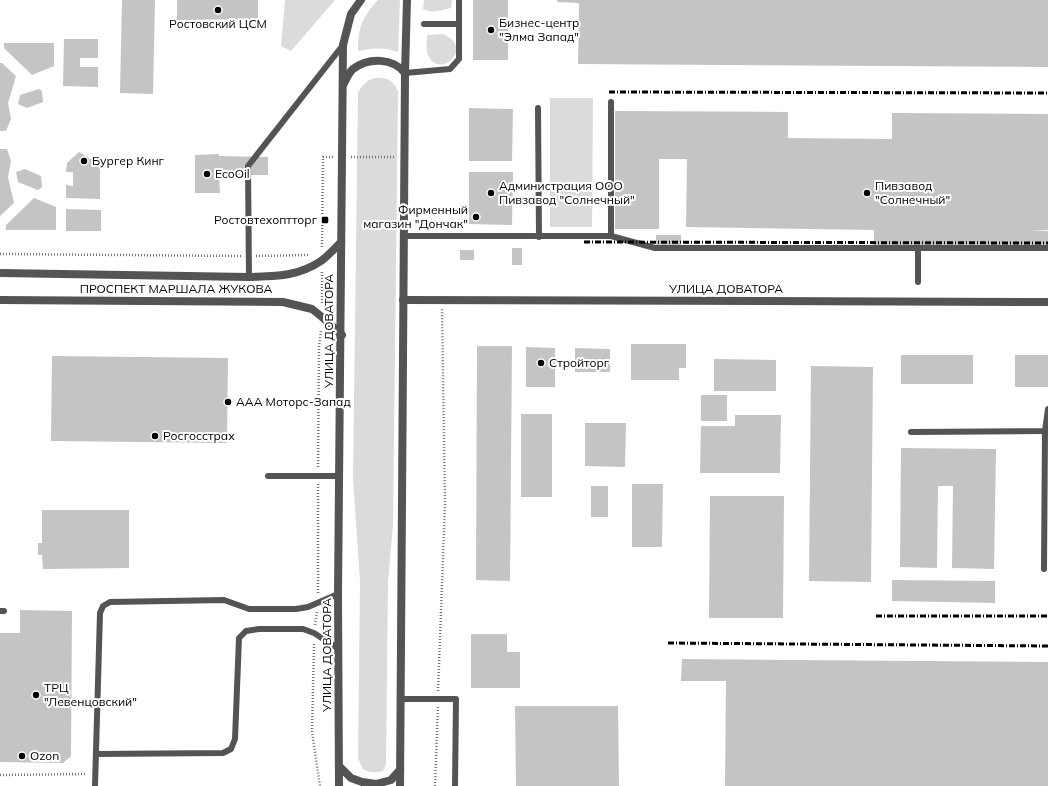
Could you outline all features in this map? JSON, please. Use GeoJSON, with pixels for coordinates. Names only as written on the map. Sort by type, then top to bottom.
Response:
{"type":"FeatureCollection","features":[{"type":"Feature","properties":{"kind":"street","name":"УЛИЦА ДОВАТОРА"},"geometry":{"type":"LineString","coordinates":[[339,786],[338,594],[342,335],[341,242],[343,45],[351,14],[361,0]]}},
{"type":"Feature","properties":{"kind":"street"},"geometry":{"type":"LineString","coordinates":[[400,786],[404,158],[407,0]]}},
{"type":"Feature","properties":{"kind":"street"},"geometry":{"type":"LineString","coordinates":[[342,85],[352,69],[369,62],[381,60],[391,62],[400,67],[405,73]]}},
{"type":"Feature","properties":{"kind":"street","name":"ПРОСПЕКТ МАРШАЛА ЖУКОВА"},"geometry":{"type":"LineString","coordinates":[[0,274],[248,277],[285,276],[306,269],[341,242]]}},
{"type":"Feature","properties":{"kind":"street","name":"ПРОСПЕКТ МАРШАЛА ЖУКОВА"},"geometry":{"type":"LineString","coordinates":[[0,300],[283,302],[312,309],[322,316],[342,335]]}},
{"type":"Feature","properties":{"kind":"street","name":"УЛИЦА ДОВАТОРА"},"geometry":{"type":"LineString","coordinates":[[403,300],[1048,302]]}},
{"type":"Feature","properties":{"kind":"street"},"geometry":{"type":"LineString","coordinates":[[339,766],[351,778],[362,782],[376,784],[391,780],[400,770]]}},
{"type":"Feature","properties":{"kind":"lane"},"geometry":{"type":"LineString","coordinates":[[405,73],[450,69],[459,59],[459,0]]}},
{"type":"Feature","properties":{"kind":"lane"},"geometry":{"type":"LineString","coordinates":[[424,24],[459,24]]}},
{"type":"Feature","properties":{"kind":"lane"},"geometry":{"type":"LineString","coordinates":[[248,277],[248,166],[343,45]]}},
{"type":"Feature","properties":{"kind":"lane"},"geometry":{"type":"LineString","coordinates":[[611,102],[612,236]]}},
{"type":"Feature","properties":{"kind":"lane"},"geometry":{"type":"LineString","coordinates":[[538,108],[539,237]]}},
{"type":"Feature","properties":{"kind":"lane"},"geometry":{"type":"LineString","coordinates":[[404,236],[612,236],[655,248],[1048,248]]}},
{"type":"Feature","properties":{"kind":"lane"},"geometry":{"type":"LineString","coordinates":[[918,248],[918,282]]}},
{"type":"Feature","properties":{"kind":"lane"},"geometry":{"type":"LineString","coordinates":[[1044,569],[1045,431],[1048,409]]}},
{"type":"Feature","properties":{"kind":"lane"},"geometry":{"type":"LineString","coordinates":[[911,432],[1045,431]]}},
{"type":"Feature","properties":{"kind":"lane"},"geometry":{"type":"LineString","coordinates":[[268,476],[340,476]]}},
{"type":"Feature","properties":{"kind":"lane"},"geometry":{"type":"LineString","coordinates":[[95,786],[100,613],[104,606],[110,602],[224,600],[249,609],[296,609],[308,607],[338,594]]}},
{"type":"Feature","properties":{"kind":"lane"},"geometry":{"type":"LineString","coordinates":[[96,754],[223,753],[231,749],[235,739],[239,638],[246,631],[259,629],[303,629],[314,633],[339,649]]}},
{"type":"Feature","properties":{"kind":"lane"},"geometry":{"type":"LineString","coordinates":[[401,699],[456,699],[455,786]]}},
{"type":"Feature","properties":{"kind":"path"},"geometry":{"type":"LineString","coordinates":[[320,786],[312,732],[314,633],[318,602],[318,476],[320,347],[322,316],[323,157],[342,156],[404,158]]}},
{"type":"Feature","properties":{"kind":"path"},"geometry":{"type":"LineString","coordinates":[[0,254],[322,258]]}},
{"type":"Feature","properties":{"kind":"path"},"geometry":{"type":"LineString","coordinates":[[435,786],[445,505],[442,300]]}},
{"type":"Feature","properties":{"kind":"path"},"geometry":{"type":"LineString","coordinates":[[0,775],[95,774]]}},
{"type":"Feature","properties":{"kind":"shaded area"},"geometry":{"type":"Polygon","coordinates":[[[285,0],[335,0],[291,51],[281,46],[285,0]]]}},
{"type":"Feature","properties":{"kind":"shaded area"},"geometry":{"type":"Polygon","coordinates":[[[378,0],[400,0],[398,52],[378,48],[358,51],[362,23],[368,12],[378,0]]]}},
{"type":"Feature","properties":{"kind":"shaded area"},"geometry":{"type":"Polygon","coordinates":[[[424,0],[452,0],[451,8],[437,11],[423,9],[424,0]]]}},
{"type":"Feature","properties":{"kind":"shaded area"},"geometry":{"type":"Polygon","coordinates":[[[443,34],[452,40],[456,46],[456,53],[447,63],[441,65],[434,63],[428,55],[427,35],[443,34]]]}},
{"type":"Feature","properties":{"kind":"shaded area"},"geometry":{"type":"Polygon","coordinates":[[[374,78],[389,80],[394,84],[398,91],[393,525],[388,582],[386,764],[383,771],[375,772],[363,769],[358,758],[360,581],[353,479],[358,93],[364,84],[374,78]]]}},
{"type":"Feature","properties":{"kind":"shaded area"},"geometry":{"type":"Polygon","coordinates":[[[550,98],[593,98],[592,227],[550,227],[550,98]]]}},
{"type":"Feature","properties":{"kind":"building"},"geometry":{"type":"Polygon","coordinates":[[[122,0],[155,0],[153,94],[120,93],[122,0]]]}},
{"type":"Feature","properties":{"kind":"building","name":"Ростовский ЦСМ"},"geometry":{"type":"Polygon","coordinates":[[[177,0],[258,0],[258,19],[177,20],[177,0]]]}},
{"type":"Feature","properties":{"kind":"building","name":"Бизнес-центр \"Элма Запад\""},"geometry":{"type":"Polygon","coordinates":[[[473,0],[508,0],[508,60],[473,60],[473,0]]]}},
{"type":"Feature","properties":{"kind":"building"},"geometry":{"type":"Polygon","coordinates":[[[557,0],[1048,0],[1048,67],[578,64],[579,3],[557,2],[557,0]]]}},
{"type":"Feature","properties":{"kind":"building"},"geometry":{"type":"Polygon","coordinates":[[[64,39],[98,39],[98,58],[80,58],[80,67],[98,67],[98,87],[63,86],[64,39]]]}},
{"type":"Feature","properties":{"kind":"building"},"geometry":{"type":"Polygon","coordinates":[[[4,43],[54,43],[54,66],[32,75],[4,48],[4,43]]]}},
{"type":"Feature","properties":{"kind":"building"},"geometry":{"type":"Polygon","coordinates":[[[0,63],[2,63],[16,76],[8,103],[11,119],[6,131],[0,131],[0,63]]]}},
{"type":"Feature","properties":{"kind":"building"},"geometry":{"type":"Polygon","coordinates":[[[39,89],[42,91],[43,102],[27,108],[18,104],[20,95],[39,89]]]}},
{"type":"Feature","properties":{"kind":"building"},"geometry":{"type":"Polygon","coordinates":[[[469,108],[513,109],[512,161],[469,161],[469,108]]]}},
{"type":"Feature","properties":{"kind":"building","name":"Пивзавод \"Солнечный\""},"geometry":{"type":"Polygon","coordinates":[[[615,111],[788,112],[788,138],[892,139],[892,113],[1048,114],[1048,230],[1030,231],[1048,231],[1048,246],[874,245],[874,230],[686,227],[687,159],[659,159],[659,229],[615,229],[615,111]]]}},
{"type":"Feature","properties":{"kind":"building"},"geometry":{"type":"Polygon","coordinates":[[[0,149],[7,149],[11,161],[8,177],[14,203],[0,216],[0,149]]]}},
{"type":"Feature","properties":{"kind":"building"},"geometry":{"type":"Polygon","coordinates":[[[79,152],[100,165],[100,199],[66,198],[66,185],[73,186],[73,172],[66,172],[67,163],[79,152]]]}},
{"type":"Feature","properties":{"kind":"building"},"geometry":{"type":"Polygon","coordinates":[[[219,154],[219,156],[268,157],[268,175],[219,175],[220,193],[195,193],[195,155],[219,154]]]}},
{"type":"Feature","properties":{"kind":"building"},"geometry":{"type":"Polygon","coordinates":[[[25,169],[41,176],[42,187],[38,190],[18,182],[16,172],[25,169]]]}},
{"type":"Feature","properties":{"kind":"building","name":"Администрация ООО Пивзавод \"Солнечный\""},"geometry":{"type":"Polygon","coordinates":[[[469,172],[513,172],[512,225],[469,224],[469,172]]]}},
{"type":"Feature","properties":{"kind":"building"},"geometry":{"type":"Polygon","coordinates":[[[34,198],[56,207],[56,230],[6,230],[6,225],[34,198]]]}},
{"type":"Feature","properties":{"kind":"building"},"geometry":{"type":"Polygon","coordinates":[[[66,209],[101,210],[101,231],[66,231],[66,209]]]}},
{"type":"Feature","properties":{"kind":"building"},"geometry":{"type":"Polygon","coordinates":[[[656,235],[681,235],[681,247],[656,246],[656,235]]]}},
{"type":"Feature","properties":{"kind":"building"},"geometry":{"type":"Polygon","coordinates":[[[512,248],[522,248],[522,265],[512,265],[512,248]]]}},
{"type":"Feature","properties":{"kind":"building"},"geometry":{"type":"Polygon","coordinates":[[[460,250],[474,250],[474,260],[460,260],[460,250]]]}},
{"type":"Feature","properties":{"kind":"building"},"geometry":{"type":"Polygon","coordinates":[[[631,344],[686,344],[686,368],[679,368],[679,380],[631,380],[631,344]]]}},
{"type":"Feature","properties":{"kind":"building"},"geometry":{"type":"Polygon","coordinates":[[[477,346],[512,346],[510,581],[476,580],[477,346]]]}},
{"type":"Feature","properties":{"kind":"building"},"geometry":{"type":"Polygon","coordinates":[[[526,347],[555,348],[555,387],[526,387],[526,347]]]}},
{"type":"Feature","properties":{"kind":"building"},"geometry":{"type":"Polygon","coordinates":[[[575,348],[610,349],[610,372],[575,372],[575,348]]]}},
{"type":"Feature","properties":{"kind":"building"},"geometry":{"type":"Polygon","coordinates":[[[901,355],[973,355],[973,384],[901,384],[901,355]]]}},
{"type":"Feature","properties":{"kind":"building"},"geometry":{"type":"Polygon","coordinates":[[[1015,355],[1048,355],[1048,387],[1015,387],[1015,355]]]}},
{"type":"Feature","properties":{"kind":"building"},"geometry":{"type":"Polygon","coordinates":[[[52,356],[228,358],[227,443],[51,441],[52,356]]]}},
{"type":"Feature","properties":{"kind":"building"},"geometry":{"type":"Polygon","coordinates":[[[714,359],[776,360],[776,391],[714,391],[714,359]]]}},
{"type":"Feature","properties":{"kind":"building"},"geometry":{"type":"Polygon","coordinates":[[[811,366],[873,367],[871,582],[809,581],[811,366]]]}},
{"type":"Feature","properties":{"kind":"building"},"geometry":{"type":"Polygon","coordinates":[[[701,395],[727,395],[727,421],[701,421],[701,395]]]}},
{"type":"Feature","properties":{"kind":"building"},"geometry":{"type":"Polygon","coordinates":[[[521,414],[552,414],[552,497],[521,497],[521,414]]]}},
{"type":"Feature","properties":{"kind":"building"},"geometry":{"type":"Polygon","coordinates":[[[735,415],[781,415],[780,473],[700,473],[701,426],[735,426],[735,415]]]}},
{"type":"Feature","properties":{"kind":"building"},"geometry":{"type":"Polygon","coordinates":[[[585,423],[626,423],[625,467],[585,466],[585,423]]]}},
{"type":"Feature","properties":{"kind":"building"},"geometry":{"type":"Polygon","coordinates":[[[901,448],[996,449],[994,569],[952,568],[953,486],[938,486],[937,568],[900,567],[901,448]]]}},
{"type":"Feature","properties":{"kind":"building"},"geometry":{"type":"Polygon","coordinates":[[[632,484],[663,484],[662,547],[632,547],[632,484]]]}},
{"type":"Feature","properties":{"kind":"building"},"geometry":{"type":"Polygon","coordinates":[[[591,486],[608,486],[608,517],[591,517],[591,486]]]}},
{"type":"Feature","properties":{"kind":"building"},"geometry":{"type":"Polygon","coordinates":[[[710,496],[784,496],[783,618],[709,618],[710,496]]]}},
{"type":"Feature","properties":{"kind":"building"},"geometry":{"type":"Polygon","coordinates":[[[42,510],[129,510],[129,568],[43,569],[42,555],[38,555],[38,543],[42,543],[42,510]]]}},
{"type":"Feature","properties":{"kind":"building"},"geometry":{"type":"Polygon","coordinates":[[[892,580],[995,581],[995,603],[892,601],[892,580]]]}},
{"type":"Feature","properties":{"kind":"building","name":"ТРЦ \"Левенцовский\""},"geometry":{"type":"Polygon","coordinates":[[[20,610],[72,611],[71,756],[63,763],[0,762],[0,633],[20,633],[20,610]]]}},
{"type":"Feature","properties":{"kind":"building"},"geometry":{"type":"Polygon","coordinates":[[[471,634],[507,634],[507,652],[520,652],[520,688],[471,688],[471,634]]]}},
{"type":"Feature","properties":{"kind":"building"},"geometry":{"type":"Polygon","coordinates":[[[682,659],[1048,662],[1048,786],[725,786],[726,681],[681,681],[682,659]]]}},
{"type":"Feature","properties":{"kind":"building"},"geometry":{"type":"Polygon","coordinates":[[[515,706],[618,706],[619,786],[516,786],[515,706]]]}},
{"type":"Feature","properties":{"kind":"railway"},"geometry":{"type":"LineString","coordinates":[[609,92],[1048,93]]}},
{"type":"Feature","properties":{"kind":"railway"},"geometry":{"type":"LineString","coordinates":[[584,242],[1048,243]]}},
{"type":"Feature","properties":{"kind":"railway"},"geometry":{"type":"LineString","coordinates":[[876,616],[1048,616]]}},
{"type":"Feature","properties":{"kind":"railway"},"geometry":{"type":"LineString","coordinates":[[668,643],[1048,646]]}},
{"type":"Feature","properties":{"kind":"place","name":"Ростовский ЦСМ"},"geometry":{"type":"Point","coordinates":[218,10]}},
{"type":"Feature","properties":{"kind":"place","name":"Бизнес-центр \"Элма Запад\""},"geometry":{"type":"Point","coordinates":[491,30]}},
{"type":"Feature","properties":{"kind":"place","name":"Бургер Кинг"},"geometry":{"type":"Point","coordinates":[84,161]}},
{"type":"Feature","properties":{"kind":"place","name":"EcoOil"},"geometry":{"type":"Point","coordinates":[207,174]}},
{"type":"Feature","properties":{"kind":"place","name":"Администрация ООО Пивзавод \"Солнечный\""},"geometry":{"type":"Point","coordinates":[491,193]}},
{"type":"Feature","properties":{"kind":"place","name":"Пивзавод \"Солнечный\""},"geometry":{"type":"Point","coordinates":[867,193]}},
{"type":"Feature","properties":{"kind":"place","name":"Фирменный магазин \"Дончак\""},"geometry":{"type":"Point","coordinates":[476,217]}},
{"type":"Feature","properties":{"kind":"place","name":"Ростовтехоптторг"},"geometry":{"type":"Point","coordinates":[325,220]}},
{"type":"Feature","properties":{"kind":"place","name":"Стройторг"},"geometry":{"type":"Point","coordinates":[541,363]}},
{"type":"Feature","properties":{"kind":"place","name":"ААА Моторс-Запад"},"geometry":{"type":"Point","coordinates":[228,402]}},
{"type":"Feature","properties":{"kind":"place","name":"Росгосстрах"},"geometry":{"type":"Point","coordinates":[155,436]}},
{"type":"Feature","properties":{"kind":"place","name":"ТРЦ \"Левенцовский\""},"geometry":{"type":"Point","coordinates":[36,695]}},
{"type":"Feature","properties":{"kind":"place","name":"Ozon"},"geometry":{"type":"Point","coordinates":[22,756]}}]}
